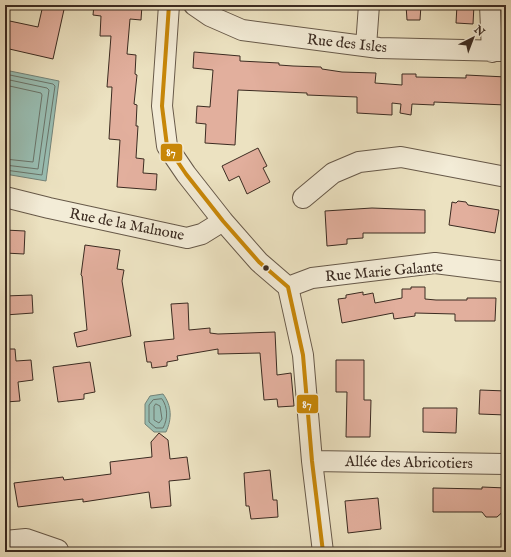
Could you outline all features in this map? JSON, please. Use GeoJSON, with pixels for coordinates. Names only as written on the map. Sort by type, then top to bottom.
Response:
{"type":"FeatureCollection","features":[{"type":"Feature","properties":{"kind":"street"},"geometry":{"type":"LineString","coordinates":[[169,5],[162,106],[167,146],[186,174],[223,221],[260,262],[288,287],[303,355],[312,461],[323,552]]}},
{"type":"Feature","properties":{"kind":"street","name":"Rue des Isles"},"geometry":{"type":"LineString","coordinates":[[194,5],[210,16],[242,30],[366,46],[499,52]]}},
{"type":"Feature","properties":{"kind":"street"},"geometry":{"type":"LineString","coordinates":[[366,46],[369,5]]}},
{"type":"Feature","properties":{"kind":"street"},"geometry":{"type":"LineString","coordinates":[[490,5],[499,52]]}},
{"type":"Feature","properties":{"kind":"street"},"geometry":{"type":"LineString","coordinates":[[303,198],[333,173],[359,162],[401,156],[506,177]]}},
{"type":"Feature","properties":{"kind":"street","name":"Rue de la Malnoue"},"geometry":{"type":"LineString","coordinates":[[5,197],[187,238],[202,234],[223,221]]}},
{"type":"Feature","properties":{"kind":"street","name":"Rue Marie Galante"},"geometry":{"type":"LineString","coordinates":[[288,287],[312,278],[435,263],[506,272]]}},
{"type":"Feature","properties":{"kind":"street","name":"Allée des Abricotiers"},"geometry":{"type":"LineString","coordinates":[[312,461],[506,464]]}},
{"type":"Feature","properties":{"kind":"street"},"geometry":{"type":"LineString","coordinates":[[5,541],[26,539],[58,550]]}},
{"type":"Feature","properties":{"kind":"water"},"geometry":{"type":"Polygon","coordinates":[[[5,70],[59,81],[46,181],[5,174],[5,70]]]}},
{"type":"Feature","properties":{"kind":"water"},"geometry":{"type":"Polygon","coordinates":[[[163,394],[168,403],[170,413],[169,422],[166,432],[154,432],[145,424],[145,404],[150,396],[163,394]]]}},
{"type":"Feature","properties":{"kind":"building"},"geometry":{"type":"Polygon","coordinates":[[[43,5],[65,5],[53,59],[5,48],[5,20],[38,27],[43,5]]]}},
{"type":"Feature","properties":{"kind":"building"},"geometry":{"type":"Polygon","coordinates":[[[94,5],[142,5],[141,20],[130,19],[127,54],[136,55],[135,74],[137,75],[134,104],[137,105],[136,126],[138,126],[136,158],[144,159],[143,173],[157,174],[156,190],[117,187],[120,140],[109,139],[112,87],[107,87],[111,36],[100,36],[101,16],[93,15],[94,5]]]}},
{"type":"Feature","properties":{"kind":"building"},"geometry":{"type":"Polygon","coordinates":[[[406,5],[421,5],[420,20],[407,20],[406,5]]]}},
{"type":"Feature","properties":{"kind":"building"},"geometry":{"type":"Polygon","coordinates":[[[457,5],[474,5],[473,24],[456,23],[457,5]]]}},
{"type":"Feature","properties":{"kind":"building"},"geometry":{"type":"Polygon","coordinates":[[[194,52],[240,56],[240,61],[321,67],[322,69],[342,72],[376,73],[375,83],[402,85],[402,74],[416,74],[416,77],[466,78],[466,75],[506,77],[506,105],[434,102],[434,105],[412,104],[411,115],[400,113],[401,104],[392,103],[392,115],[357,113],[357,97],[238,90],[235,145],[205,143],[206,124],[196,123],[197,106],[210,107],[213,70],[193,68],[194,52]]]}},
{"type":"Feature","properties":{"kind":"building"},"geometry":{"type":"Polygon","coordinates":[[[258,148],[267,166],[263,168],[270,182],[247,194],[239,176],[229,181],[222,166],[258,148]]]}},
{"type":"Feature","properties":{"kind":"building"},"geometry":{"type":"Polygon","coordinates":[[[458,201],[466,202],[468,205],[499,210],[495,233],[449,225],[452,202],[456,203],[458,201]]]}},
{"type":"Feature","properties":{"kind":"building"},"geometry":{"type":"Polygon","coordinates":[[[372,208],[425,210],[425,233],[363,233],[363,238],[347,239],[347,244],[327,246],[325,211],[372,208]]]}},
{"type":"Feature","properties":{"kind":"building"},"geometry":{"type":"Polygon","coordinates":[[[5,230],[25,231],[24,254],[5,253],[5,230]]]}},
{"type":"Feature","properties":{"kind":"building"},"geometry":{"type":"Polygon","coordinates":[[[85,245],[120,250],[117,269],[124,270],[122,281],[131,336],[77,347],[74,333],[87,330],[81,275],[85,245]]]}},
{"type":"Feature","properties":{"kind":"building"},"geometry":{"type":"Polygon","coordinates":[[[411,287],[425,287],[425,299],[467,300],[467,298],[496,298],[495,321],[455,321],[455,314],[415,313],[415,316],[394,319],[393,313],[342,323],[338,299],[346,298],[346,295],[363,292],[363,295],[373,293],[375,303],[402,298],[402,289],[411,289],[411,287]]]}},
{"type":"Feature","properties":{"kind":"building"},"geometry":{"type":"Polygon","coordinates":[[[32,295],[33,313],[5,315],[5,296],[32,295]]]}},
{"type":"Feature","properties":{"kind":"building"},"geometry":{"type":"Polygon","coordinates":[[[188,303],[189,330],[210,328],[210,333],[218,334],[275,332],[277,375],[291,373],[294,406],[278,407],[277,399],[264,400],[260,353],[218,354],[218,349],[177,356],[178,360],[167,362],[167,366],[152,368],[151,362],[147,362],[144,342],[174,339],[171,304],[188,303]]]}},
{"type":"Feature","properties":{"kind":"building"},"geometry":{"type":"Polygon","coordinates":[[[5,349],[15,349],[16,361],[31,360],[33,380],[18,382],[20,401],[5,402],[5,349]]]}},
{"type":"Feature","properties":{"kind":"building"},"geometry":{"type":"Polygon","coordinates":[[[336,360],[364,360],[364,400],[371,400],[370,437],[346,437],[347,392],[336,392],[336,360]]]}},
{"type":"Feature","properties":{"kind":"building"},"geometry":{"type":"Polygon","coordinates":[[[90,362],[95,392],[84,394],[84,399],[58,402],[53,367],[90,362]]]}},
{"type":"Feature","properties":{"kind":"building"},"geometry":{"type":"Polygon","coordinates":[[[480,390],[506,391],[506,415],[479,414],[480,390]]]}},
{"type":"Feature","properties":{"kind":"building"},"geometry":{"type":"Polygon","coordinates":[[[423,408],[457,408],[456,433],[423,432],[423,408]]]}},
{"type":"Feature","properties":{"kind":"building"},"geometry":{"type":"Polygon","coordinates":[[[159,433],[168,440],[170,459],[187,457],[190,479],[169,481],[171,506],[151,508],[149,492],[83,502],[83,499],[18,507],[14,483],[63,477],[64,480],[111,474],[110,462],[152,457],[151,442],[159,433]]]}},
{"type":"Feature","properties":{"kind":"building"},"geometry":{"type":"Polygon","coordinates":[[[270,470],[273,500],[277,500],[278,517],[251,519],[249,506],[246,506],[244,473],[270,470]]]}},
{"type":"Feature","properties":{"kind":"building"},"geometry":{"type":"Polygon","coordinates":[[[482,487],[506,488],[506,509],[497,517],[486,517],[482,512],[433,512],[433,488],[482,489],[482,487]]]}},
{"type":"Feature","properties":{"kind":"building"},"geometry":{"type":"Polygon","coordinates":[[[378,498],[381,529],[348,533],[345,501],[378,498]]]}},
{"type":"Feature","properties":{"kind":"transit line","name":"87"},"geometry":{"type":"LineString","coordinates":[[169,5],[162,106],[167,146],[186,174],[223,221],[259,262],[288,287],[303,355],[312,461],[323,552]]}}]}
